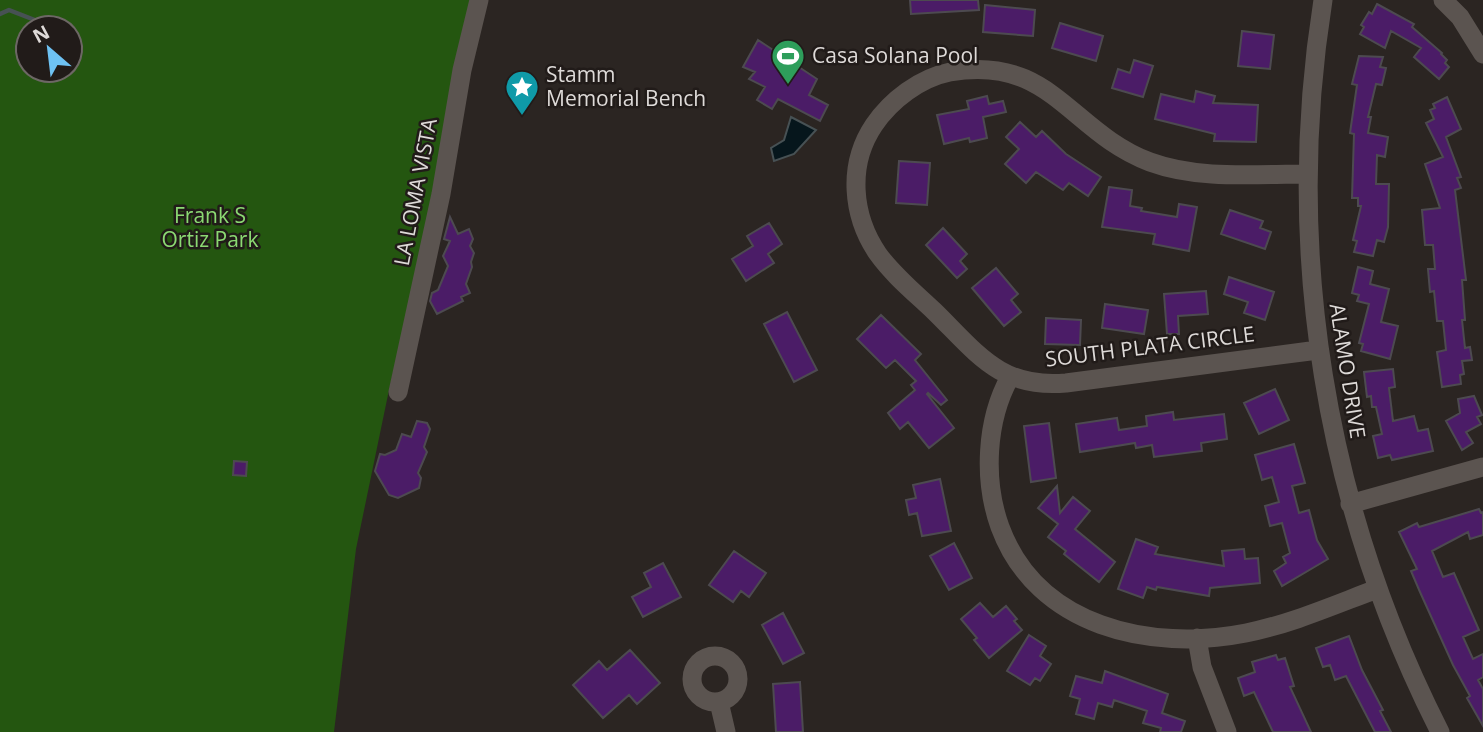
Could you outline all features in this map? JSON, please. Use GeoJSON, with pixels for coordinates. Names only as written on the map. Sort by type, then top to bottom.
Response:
{"type":"FeatureCollection","features":[{"type":"Feature","properties":{"kind":"street","name":"LA LOMA VISTA"},"geometry":{"type":"LineString","coordinates":[[398,392],[441,194],[462,70],[479,0]]}},
{"type":"Feature","properties":{"kind":"street","name":"ALAMO DRIVE"},"geometry":{"type":"LineString","coordinates":[[1323,0],[1313,75],[1307,174],[1308,250],[1318,349],[1331,423],[1350,504],[1377,589],[1412,676],[1440,732]]}},
{"type":"Feature","properties":{"kind":"street"},"geometry":{"type":"LineString","coordinates":[[1443,0],[1460,17],[1483,54]]}},
{"type":"Feature","properties":{"kind":"street","name":"SOUTH PLATA CIRCLE"},"geometry":{"type":"LineString","coordinates":[[1307,174],[1206,174],[1150,162],[1116,144],[1055,95],[1022,76],[989,69],[937,75],[897,100],[873,126],[856,174],[858,209],[870,241],[885,262],[979,355],[1010,377],[1038,384],[1066,383],[1318,349]]}},
{"type":"Feature","properties":{"kind":"street"},"geometry":{"type":"LineString","coordinates":[[1010,377],[996,413],[992,432],[990,473],[995,514],[1015,558],[1045,593],[1067,610],[1091,622],[1127,632],[1197,638],[1223,637],[1270,627],[1377,589]]}},
{"type":"Feature","properties":{"kind":"street"},"geometry":{"type":"LineString","coordinates":[[1350,504],[1483,467]]}},
{"type":"Feature","properties":{"kind":"street"},"geometry":{"type":"LineString","coordinates":[[1197,638],[1202,667],[1227,732]]}},
{"type":"Feature","properties":{"kind":"street"},"geometry":{"type":"LineString","coordinates":[[719,702],[726,732]]}},
{"type":"Feature","properties":{"kind":"green space","name":"Frank S Ortiz Park"},"geometry":{"type":"Polygon","coordinates":[[[0,0],[479,0],[389,390],[356,549],[334,732],[0,732],[0,0]]]}},
{"type":"Feature","properties":{"kind":"shaded area"},"geometry":{"type":"Polygon","coordinates":[[[791,117],[816,130],[794,154],[774,161],[771,148],[784,140],[791,117]]]}},
{"type":"Feature","properties":{"kind":"building"},"geometry":{"type":"Polygon","coordinates":[[[910,0],[978,0],[979,10],[911,14],[910,0]]]}},
{"type":"Feature","properties":{"kind":"building"},"geometry":{"type":"Polygon","coordinates":[[[1377,4],[1414,24],[1412,27],[1442,53],[1449,67],[1439,79],[1414,57],[1421,48],[1391,31],[1385,48],[1360,34],[1364,27],[1361,25],[1377,4]]]}},
{"type":"Feature","properties":{"kind":"building"},"geometry":{"type":"Polygon","coordinates":[[[985,5],[1035,10],[1033,36],[983,32],[985,5]]]}},
{"type":"Feature","properties":{"kind":"building"},"geometry":{"type":"Polygon","coordinates":[[[1060,23],[1103,36],[1096,61],[1052,48],[1060,23]]]}},
{"type":"Feature","properties":{"kind":"building"},"geometry":{"type":"Polygon","coordinates":[[[1242,31],[1274,35],[1270,69],[1238,66],[1242,31]]]}},
{"type":"Feature","properties":{"kind":"building","name":"Casa Solana Pool"},"geometry":{"type":"Polygon","coordinates":[[[758,40],[817,79],[809,95],[828,105],[820,121],[778,99],[772,109],[757,100],[765,87],[749,79],[755,72],[743,67],[758,40]]]}},
{"type":"Feature","properties":{"kind":"building"},"geometry":{"type":"Polygon","coordinates":[[[1359,56],[1383,57],[1380,67],[1386,68],[1382,85],[1376,84],[1368,117],[1371,117],[1368,133],[1388,137],[1385,157],[1377,155],[1376,184],[1389,184],[1388,227],[1384,242],[1377,240],[1373,256],[1354,252],[1357,241],[1353,240],[1361,206],[1358,206],[1358,198],[1352,198],[1354,134],[1350,133],[1357,85],[1352,84],[1359,56]]]}},
{"type":"Feature","properties":{"kind":"building"},"geometry":{"type":"Polygon","coordinates":[[[1134,60],[1153,66],[1143,97],[1112,88],[1118,69],[1130,73],[1134,60]]]}},
{"type":"Feature","properties":{"kind":"building"},"geometry":{"type":"Polygon","coordinates":[[[1196,91],[1215,96],[1213,103],[1258,105],[1256,142],[1214,141],[1215,134],[1155,119],[1161,94],[1194,102],[1196,91]]]}},
{"type":"Feature","properties":{"kind":"building"},"geometry":{"type":"Polygon","coordinates":[[[987,96],[989,104],[1003,101],[1006,112],[983,117],[987,138],[970,142],[969,138],[944,144],[937,115],[969,109],[967,101],[987,96]]]}},
{"type":"Feature","properties":{"kind":"building"},"geometry":{"type":"Polygon","coordinates":[[[1447,97],[1461,129],[1446,137],[1461,177],[1457,178],[1461,188],[1455,190],[1466,280],[1462,280],[1465,320],[1462,320],[1465,348],[1470,347],[1472,360],[1462,361],[1464,374],[1460,375],[1461,384],[1442,387],[1437,352],[1446,350],[1443,321],[1437,321],[1434,291],[1430,292],[1428,269],[1435,269],[1433,245],[1425,245],[1422,210],[1440,208],[1425,164],[1443,157],[1426,123],[1434,119],[1430,110],[1435,108],[1433,104],[1447,97]]]}},
{"type":"Feature","properties":{"kind":"building"},"geometry":{"type":"Polygon","coordinates":[[[1020,122],[1036,137],[1042,131],[1066,154],[1101,177],[1088,196],[1069,183],[1063,190],[1036,172],[1026,183],[1005,164],[1019,149],[1006,137],[1020,122]]]}},
{"type":"Feature","properties":{"kind":"building"},"geometry":{"type":"Polygon","coordinates":[[[899,161],[930,163],[927,205],[896,203],[899,161]]]}},
{"type":"Feature","properties":{"kind":"building"},"geometry":{"type":"Polygon","coordinates":[[[1109,187],[1132,190],[1130,206],[1142,208],[1141,211],[1177,217],[1179,204],[1197,207],[1189,251],[1153,244],[1155,234],[1102,227],[1109,187]]]}},
{"type":"Feature","properties":{"kind":"building"},"geometry":{"type":"Polygon","coordinates":[[[1230,210],[1263,221],[1260,228],[1271,232],[1265,249],[1221,234],[1230,210]]]}},
{"type":"Feature","properties":{"kind":"building"},"geometry":{"type":"Polygon","coordinates":[[[450,217],[458,234],[469,229],[473,239],[470,246],[474,253],[472,267],[466,284],[470,293],[461,297],[463,301],[437,314],[430,301],[448,266],[443,256],[450,241],[444,239],[450,217]]]}},
{"type":"Feature","properties":{"kind":"building"},"geometry":{"type":"Polygon","coordinates":[[[769,223],[782,244],[768,254],[774,263],[746,281],[732,259],[753,246],[747,236],[769,223]]]}},
{"type":"Feature","properties":{"kind":"building"},"geometry":{"type":"Polygon","coordinates":[[[943,228],[967,254],[960,261],[967,269],[957,278],[926,245],[943,228]]]}},
{"type":"Feature","properties":{"kind":"building"},"geometry":{"type":"Polygon","coordinates":[[[1358,267],[1373,271],[1370,284],[1389,289],[1381,322],[1398,326],[1390,359],[1361,351],[1363,344],[1359,343],[1369,304],[1357,301],[1359,295],[1352,293],[1358,267]]]}},
{"type":"Feature","properties":{"kind":"building"},"geometry":{"type":"Polygon","coordinates":[[[996,268],[1018,294],[1011,300],[1021,312],[1004,326],[972,288],[996,268]]]}},
{"type":"Feature","properties":{"kind":"building"},"geometry":{"type":"Polygon","coordinates":[[[1229,277],[1274,292],[1265,320],[1244,313],[1248,302],[1224,294],[1229,277]]]}},
{"type":"Feature","properties":{"kind":"building"},"geometry":{"type":"Polygon","coordinates":[[[1206,291],[1208,314],[1178,316],[1179,334],[1167,334],[1164,294],[1206,291]]]}},
{"type":"Feature","properties":{"kind":"building"},"geometry":{"type":"Polygon","coordinates":[[[1105,304],[1148,310],[1144,334],[1102,328],[1105,304]]]}},
{"type":"Feature","properties":{"kind":"building"},"geometry":{"type":"Polygon","coordinates":[[[787,312],[817,370],[794,382],[764,324],[787,312]]]}},
{"type":"Feature","properties":{"kind":"building"},"geometry":{"type":"Polygon","coordinates":[[[881,315],[921,354],[915,360],[947,400],[941,405],[927,394],[954,428],[929,448],[908,422],[900,429],[888,413],[915,390],[911,385],[916,381],[895,360],[886,368],[857,339],[881,315]]]}},
{"type":"Feature","properties":{"kind":"building"},"geometry":{"type":"Polygon","coordinates":[[[1046,318],[1081,320],[1080,345],[1045,344],[1046,318]]]}},
{"type":"Feature","properties":{"kind":"building"},"geometry":{"type":"Polygon","coordinates":[[[1393,369],[1395,387],[1389,388],[1393,421],[1414,416],[1418,431],[1428,429],[1433,451],[1392,460],[1390,455],[1378,458],[1373,436],[1382,434],[1376,407],[1372,407],[1371,396],[1367,397],[1364,372],[1393,369]]]}},
{"type":"Feature","properties":{"kind":"building"},"geometry":{"type":"Polygon","coordinates":[[[1275,389],[1289,420],[1259,434],[1244,403],[1275,389]]]}},
{"type":"Feature","properties":{"kind":"building"},"geometry":{"type":"Polygon","coordinates":[[[1474,396],[1482,415],[1477,417],[1481,424],[1466,432],[1473,443],[1462,450],[1446,421],[1460,413],[1458,399],[1474,396]]]}},
{"type":"Feature","properties":{"kind":"building"},"geometry":{"type":"Polygon","coordinates":[[[1173,412],[1174,420],[1224,414],[1227,439],[1201,443],[1202,451],[1154,457],[1152,445],[1136,448],[1135,443],[1080,452],[1076,424],[1117,418],[1119,430],[1147,426],[1146,416],[1173,412]]]}},
{"type":"Feature","properties":{"kind":"building"},"geometry":{"type":"Polygon","coordinates":[[[417,421],[427,423],[430,429],[424,447],[427,452],[418,473],[421,478],[419,488],[398,498],[389,495],[375,471],[380,454],[385,455],[396,450],[402,434],[411,437],[417,421]]]}},
{"type":"Feature","properties":{"kind":"building"},"geometry":{"type":"Polygon","coordinates":[[[1049,423],[1056,478],[1031,482],[1024,426],[1049,423]]]}},
{"type":"Feature","properties":{"kind":"building"},"geometry":{"type":"Polygon","coordinates":[[[1294,444],[1305,483],[1292,486],[1299,513],[1309,510],[1317,540],[1328,559],[1282,586],[1274,571],[1286,563],[1283,557],[1290,553],[1282,523],[1270,526],[1265,506],[1279,502],[1272,477],[1262,480],[1255,455],[1294,444]]]}},
{"type":"Feature","properties":{"kind":"building"},"geometry":{"type":"Polygon","coordinates":[[[234,461],[247,462],[246,476],[233,475],[234,461]]]}},
{"type":"Feature","properties":{"kind":"building"},"geometry":{"type":"Polygon","coordinates":[[[940,479],[951,531],[922,536],[917,513],[909,515],[906,500],[916,498],[913,485],[940,479]]]}},
{"type":"Feature","properties":{"kind":"building"},"geometry":{"type":"Polygon","coordinates":[[[1057,486],[1060,513],[1073,497],[1090,511],[1075,529],[1115,562],[1099,582],[1064,554],[1066,551],[1048,537],[1058,524],[1038,508],[1057,486]]]}},
{"type":"Feature","properties":{"kind":"building"},"geometry":{"type":"Polygon","coordinates":[[[1479,509],[1483,512],[1483,535],[1470,539],[1468,532],[1432,551],[1443,577],[1454,573],[1479,630],[1463,637],[1473,659],[1483,654],[1483,677],[1478,680],[1483,689],[1483,726],[1467,698],[1470,696],[1420,592],[1411,571],[1417,569],[1399,532],[1417,523],[1419,527],[1479,509]]]}},
{"type":"Feature","properties":{"kind":"building"},"geometry":{"type":"Polygon","coordinates":[[[1136,539],[1158,547],[1155,554],[1224,566],[1222,551],[1244,549],[1245,559],[1258,558],[1260,583],[1210,588],[1209,596],[1147,587],[1143,598],[1118,589],[1136,539]]]}},
{"type":"Feature","properties":{"kind":"building"},"geometry":{"type":"Polygon","coordinates":[[[954,543],[972,578],[949,590],[930,556],[954,543]]]}},
{"type":"Feature","properties":{"kind":"building"},"geometry":{"type":"Polygon","coordinates":[[[734,551],[766,573],[749,597],[741,591],[733,602],[709,585],[734,551]]]}},
{"type":"Feature","properties":{"kind":"building"},"geometry":{"type":"Polygon","coordinates":[[[663,563],[681,597],[643,617],[632,597],[651,587],[644,573],[663,563]]]}},
{"type":"Feature","properties":{"kind":"building"},"geometry":{"type":"Polygon","coordinates":[[[980,603],[993,617],[1006,606],[1022,630],[989,658],[961,619],[980,603]]]}},
{"type":"Feature","properties":{"kind":"building"},"geometry":{"type":"Polygon","coordinates":[[[783,613],[804,653],[783,664],[762,625],[783,613]]]}},
{"type":"Feature","properties":{"kind":"building"},"geometry":{"type":"Polygon","coordinates":[[[1029,635],[1046,646],[1040,656],[1051,664],[1040,681],[1035,678],[1030,685],[1007,671],[1029,635]]]}},
{"type":"Feature","properties":{"kind":"building"},"geometry":{"type":"Polygon","coordinates":[[[1349,636],[1391,732],[1375,732],[1346,676],[1335,680],[1330,665],[1323,667],[1316,648],[1349,636]]]}},
{"type":"Feature","properties":{"kind":"building"},"geometry":{"type":"Polygon","coordinates":[[[630,650],[660,683],[637,704],[629,695],[603,718],[573,685],[599,661],[607,670],[630,650]]]}},
{"type":"Feature","properties":{"kind":"building"},"geometry":{"type":"Polygon","coordinates":[[[1276,655],[1278,660],[1285,658],[1294,686],[1290,687],[1311,732],[1273,732],[1254,692],[1244,696],[1238,678],[1255,672],[1252,662],[1276,655]]]}},
{"type":"Feature","properties":{"kind":"building"},"geometry":{"type":"Polygon","coordinates":[[[1105,671],[1168,694],[1162,713],[1185,721],[1181,732],[1160,732],[1161,728],[1143,723],[1147,711],[1114,700],[1112,707],[1098,703],[1094,719],[1076,714],[1080,699],[1070,696],[1076,676],[1102,683],[1105,671]]]}},
{"type":"Feature","properties":{"kind":"building"},"geometry":{"type":"Polygon","coordinates":[[[800,682],[803,732],[776,732],[773,684],[800,682]]]}},
{"type":"Feature","properties":{"kind":"waterway"},"geometry":{"type":"LineString","coordinates":[[0,14],[9,10],[19,14]]}},
{"type":"Feature","properties":{"kind":"place","name":"Casa Solana Pool"},"geometry":{"type":"Point","coordinates":[788,86]}},
{"type":"Feature","properties":{"kind":"place","name":"Stamm Memorial Bench"},"geometry":{"type":"Point","coordinates":[522,117]}}]}
